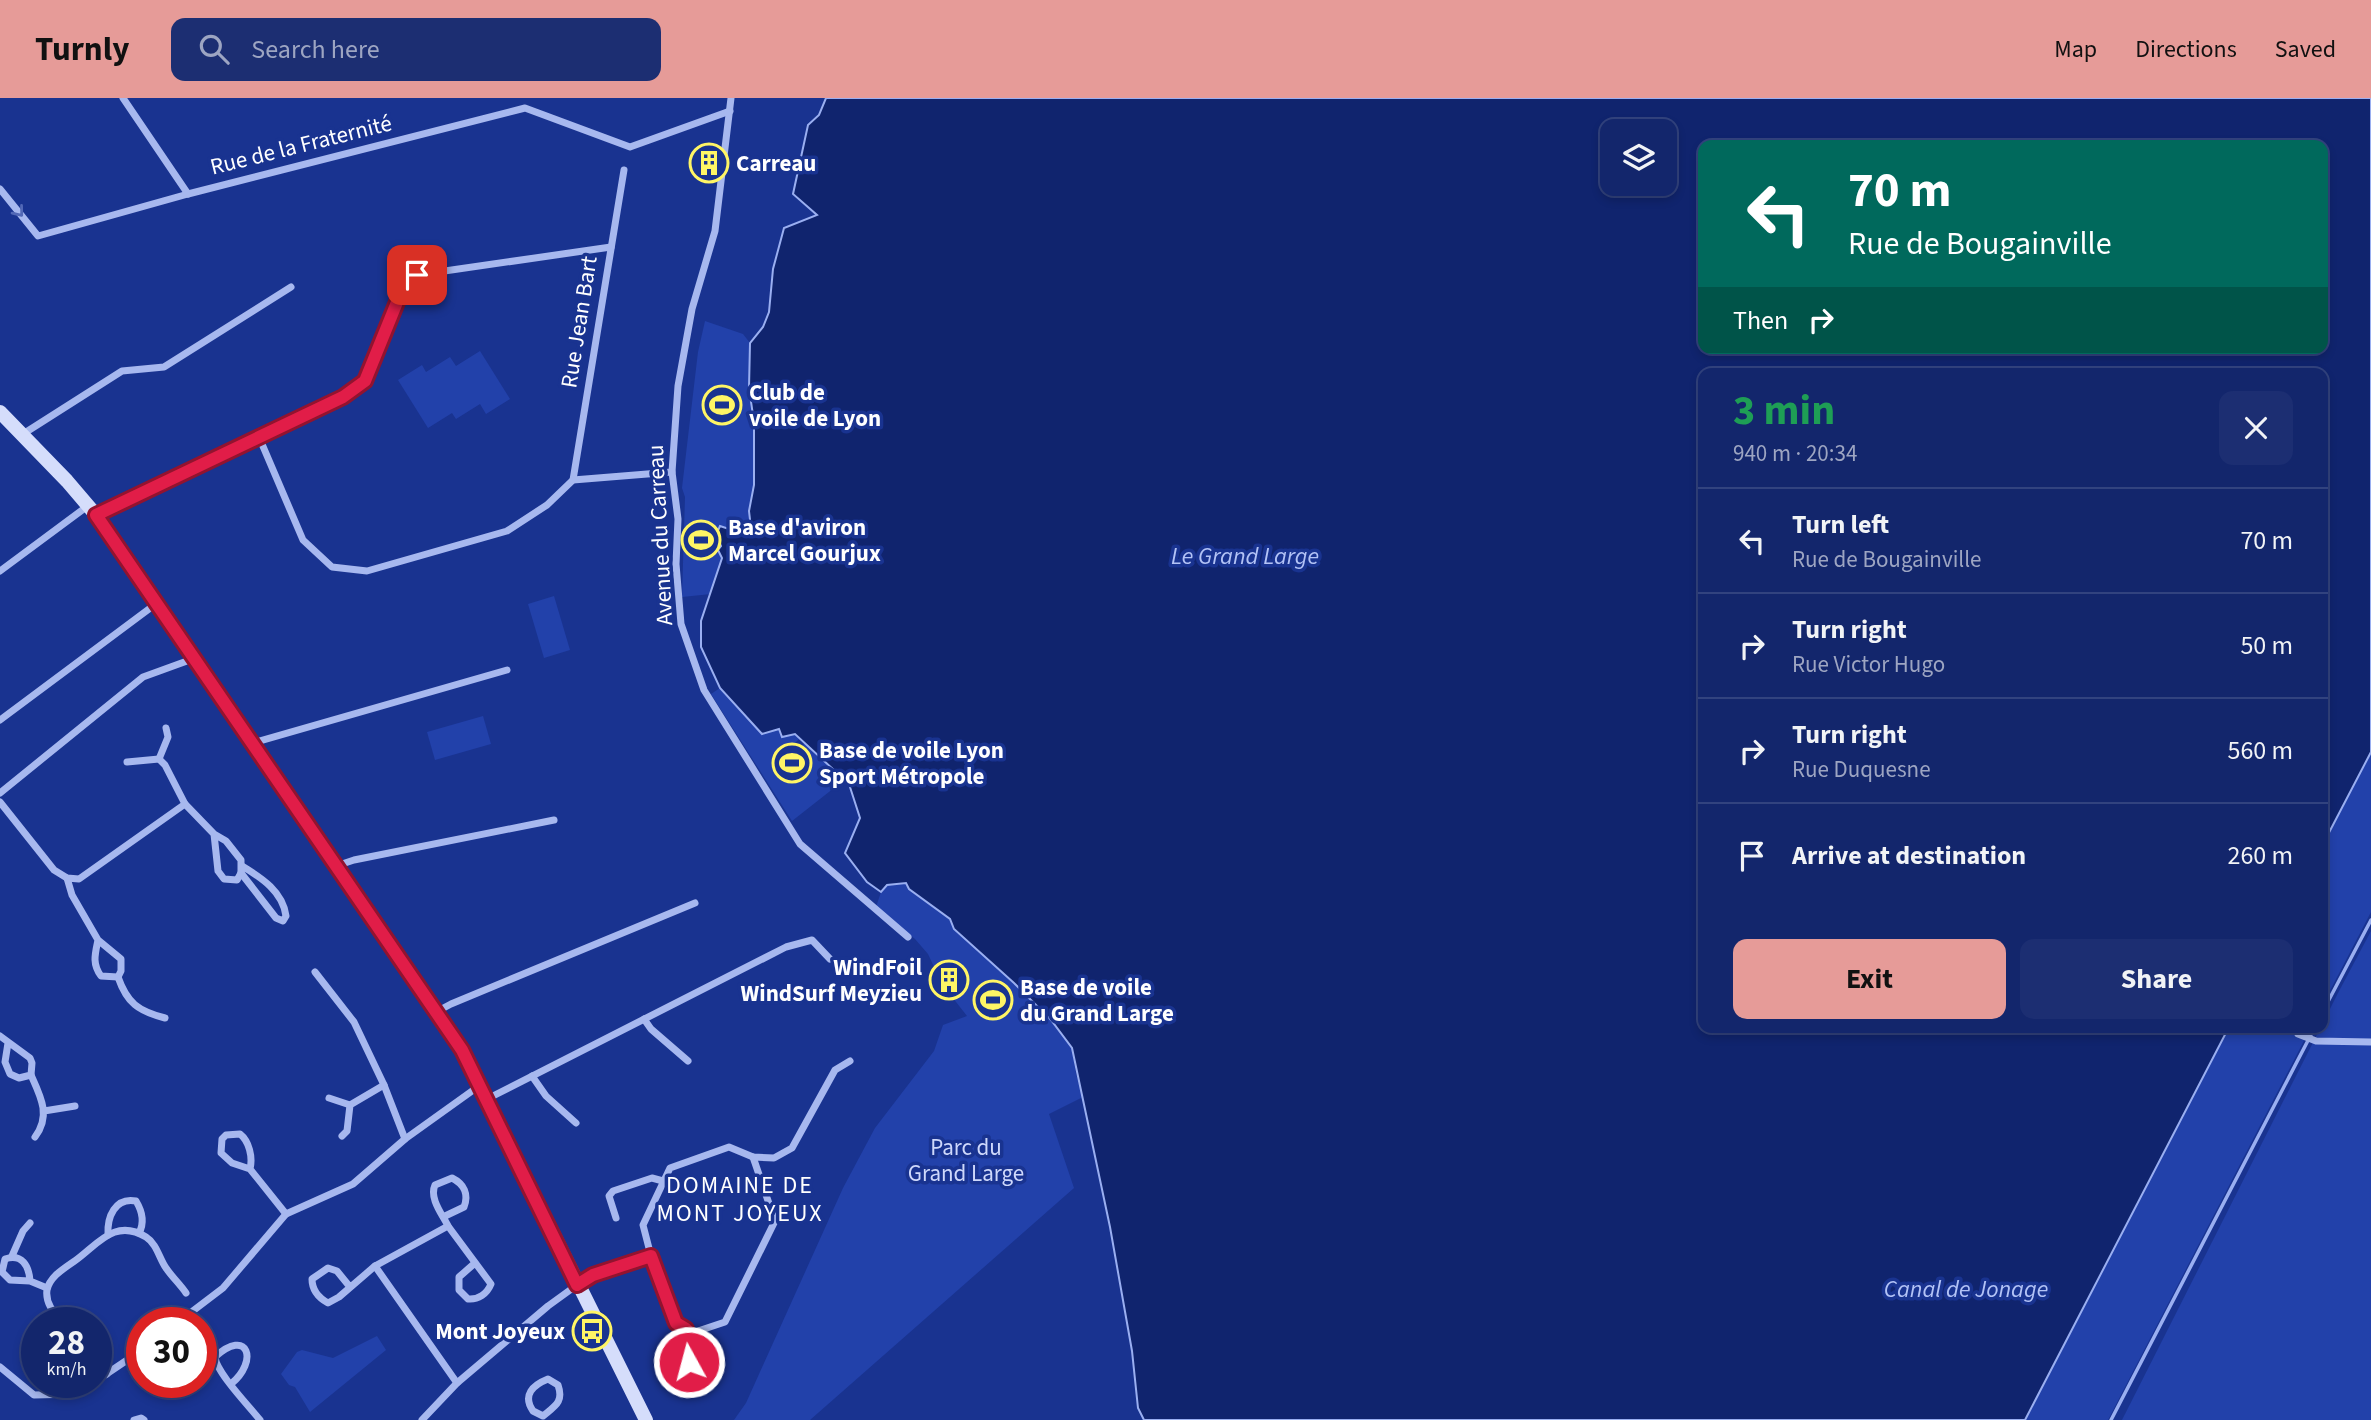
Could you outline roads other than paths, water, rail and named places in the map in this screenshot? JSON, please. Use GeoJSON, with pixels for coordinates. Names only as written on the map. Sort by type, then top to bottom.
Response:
{"type":"FeatureCollection","features":[{"type":"Feature","properties":{"kind":"street"},"geometry":{"type":"LineString","coordinates":[[123,98],[188,194]]}},
{"type":"Feature","properties":{"kind":"street","name":"Avenue du Carreau"},"geometry":{"type":"LineString","coordinates":[[731,98],[715,231],[692,309],[678,386],[671,472],[678,519],[676,564],[681,624],[704,690],[800,844],[908,937]]}},
{"type":"Feature","properties":{"kind":"street","name":"Rue de la Fraternité"},"geometry":{"type":"LineString","coordinates":[[0,189],[38,236],[188,194],[525,108],[630,148],[730,111]]}},
{"type":"Feature","properties":{"kind":"street","name":"Rue Jean Bart"},"geometry":{"type":"LineString","coordinates":[[573,480],[624,170]]}},
{"type":"Feature","properties":{"kind":"street"},"geometry":{"type":"LineString","coordinates":[[0,571],[92,510],[343,397],[365,381],[404,285],[417,275],[611,247]]}},
{"type":"Feature","properties":{"kind":"street"},"geometry":{"type":"LineString","coordinates":[[23,434],[122,371],[164,367],[290,287]]}},
{"type":"Feature","properties":{"kind":"street"},"geometry":{"type":"LineString","coordinates":[[0,413],[23,434],[92,510],[462,1050],[646,1420]]}},
{"type":"Feature","properties":{"kind":"street"},"geometry":{"type":"LineString","coordinates":[[259,437],[303,540],[332,566],[367,571],[508,531],[547,505],[573,480],[671,472]]}},
{"type":"Feature","properties":{"kind":"street"},"geometry":{"type":"LineString","coordinates":[[0,720],[158,603]]}},
{"type":"Feature","properties":{"kind":"street"},"geometry":{"type":"LineString","coordinates":[[0,793],[143,677],[187,661],[193,656]]}},
{"type":"Feature","properties":{"kind":"street"},"geometry":{"type":"LineString","coordinates":[[253,743],[507,670]]}},
{"type":"Feature","properties":{"kind":"street"},"geometry":{"type":"LineString","coordinates":[[159,759],[168,737],[166,727]]}},
{"type":"Feature","properties":{"kind":"street"},"geometry":{"type":"LineString","coordinates":[[127,762],[159,759]]}},
{"type":"Feature","properties":{"kind":"street"},"geometry":{"type":"LineString","coordinates":[[159,759],[165,765],[185,804],[214,834],[226,841],[241,860],[242,870],[276,918],[283,921],[286,916],[285,909],[275,891],[263,879],[242,870]]}},
{"type":"Feature","properties":{"kind":"street"},"geometry":{"type":"LineString","coordinates":[[0,802],[54,870],[67,878],[79,879],[185,804]]}},
{"type":"Feature","properties":{"kind":"street"},"geometry":{"type":"LineString","coordinates":[[336,866],[354,860],[554,820]]}},
{"type":"Feature","properties":{"kind":"street"},"geometry":{"type":"LineString","coordinates":[[214,834],[218,871],[224,879],[237,880],[242,870]]}},
{"type":"Feature","properties":{"kind":"street"},"geometry":{"type":"LineString","coordinates":[[67,878],[72,895],[98,940],[121,959],[118,977],[124,993],[141,1009],[165,1018]]}},
{"type":"Feature","properties":{"kind":"street"},"geometry":{"type":"LineString","coordinates":[[436,1013],[451,1004],[695,902]]}},
{"type":"Feature","properties":{"kind":"street"},"geometry":{"type":"LineString","coordinates":[[98,940],[94,959],[96,968],[102,976],[118,977]]}},
{"type":"Feature","properties":{"kind":"street"},"geometry":{"type":"LineString","coordinates":[[486,1100],[786,947],[812,940],[830,959]]}},
{"type":"Feature","properties":{"kind":"street"},"geometry":{"type":"LineString","coordinates":[[315,972],[354,1022],[384,1085],[405,1139]]}},
{"type":"Feature","properties":{"kind":"street"},"geometry":{"type":"LineString","coordinates":[[644,1019],[651,1030],[688,1061]]}},
{"type":"Feature","properties":{"kind":"street"},"geometry":{"type":"LineString","coordinates":[[2298,1034],[2316,1041],[2371,1042]]}},
{"type":"Feature","properties":{"kind":"street"},"geometry":{"type":"LineString","coordinates":[[0,1036],[30,1058],[32,1063],[31,1075],[42,1098],[44,1111],[44,1123],[35,1137]]}},
{"type":"Feature","properties":{"kind":"street"},"geometry":{"type":"LineString","coordinates":[[8,1043],[5,1062],[10,1074],[19,1078],[31,1075]]}},
{"type":"Feature","properties":{"kind":"street"},"geometry":{"type":"LineString","coordinates":[[753,1157],[775,1221],[725,1322],[692,1333],[676,1323],[651,1256],[643,1225],[670,1168],[729,1147],[753,1157],[774,1158],[792,1148],[835,1070],[850,1061]]}},
{"type":"Feature","properties":{"kind":"street"},"geometry":{"type":"LineString","coordinates":[[532,1076],[546,1096],[576,1123]]}},
{"type":"Feature","properties":{"kind":"street"},"geometry":{"type":"LineString","coordinates":[[329,1098],[350,1105],[384,1085]]}},
{"type":"Feature","properties":{"kind":"street"},"geometry":{"type":"LineString","coordinates":[[197,1307],[223,1287],[286,1214],[353,1184],[405,1139],[479,1086]]}},
{"type":"Feature","properties":{"kind":"street"},"geometry":{"type":"LineString","coordinates":[[44,1111],[75,1105]]}},
{"type":"Feature","properties":{"kind":"street"},"geometry":{"type":"LineString","coordinates":[[342,1136],[347,1131],[350,1105]]}},
{"type":"Feature","properties":{"kind":"street"},"geometry":{"type":"LineString","coordinates":[[250,1168],[232,1163],[221,1153],[222,1139],[226,1135],[240,1133],[244,1137],[249,1149],[250,1168],[286,1214]]}},
{"type":"Feature","properties":{"kind":"street"},"geometry":{"type":"LineString","coordinates":[[443,1217],[464,1207],[466,1201],[461,1184],[452,1178],[435,1185],[432,1191],[443,1217],[448,1226],[491,1284],[474,1300],[468,1299],[459,1290],[458,1277],[475,1263]]}},
{"type":"Feature","properties":{"kind":"street"},"geometry":{"type":"LineString","coordinates":[[616,1218],[609,1196],[613,1191],[652,1178],[663,1181]]}},
{"type":"Feature","properties":{"kind":"street"},"geometry":{"type":"LineString","coordinates":[[108,1235],[109,1217],[113,1210],[120,1202],[129,1199],[136,1201],[140,1208],[143,1227],[139,1233]]}},
{"type":"Feature","properties":{"kind":"street"},"geometry":{"type":"LineString","coordinates":[[12,1256],[23,1231],[30,1223]]}},
{"type":"Feature","properties":{"kind":"street"},"geometry":{"type":"LineString","coordinates":[[351,1287],[334,1269],[328,1268],[312,1279],[312,1286],[318,1295],[328,1303],[351,1287],[375,1266],[448,1226]]}},
{"type":"Feature","properties":{"kind":"street"},"geometry":{"type":"LineString","coordinates":[[50,1307],[47,1288],[53,1278],[87,1252],[95,1242],[108,1235],[128,1230],[149,1239],[164,1266],[186,1293]]}},
{"type":"Feature","properties":{"kind":"street"},"geometry":{"type":"LineString","coordinates":[[30,1281],[29,1271],[21,1259],[12,1256],[5,1259],[1,1272],[10,1280],[30,1281],[47,1288]]}},
{"type":"Feature","properties":{"kind":"street"},"geometry":{"type":"LineString","coordinates":[[427,1418],[457,1383],[577,1285],[593,1275],[651,1256]]}},
{"type":"Feature","properties":{"kind":"street"},"geometry":{"type":"LineString","coordinates":[[375,1266],[457,1383]]}},
{"type":"Feature","properties":{"kind":"street"},"geometry":{"type":"LineString","coordinates":[[686,1329],[683,1337],[689,1362],[699,1370],[706,1389]]}},
{"type":"Feature","properties":{"kind":"street"},"geometry":{"type":"LineString","coordinates":[[231,1384],[245,1370],[248,1361],[241,1345],[234,1343],[215,1357],[216,1363],[231,1384],[260,1420]]}},
{"type":"Feature","properties":{"kind":"street"},"geometry":{"type":"LineString","coordinates":[[0,1367],[21,1386]]}},
{"type":"Feature","properties":{"kind":"street"},"geometry":{"type":"LineString","coordinates":[[548,1379],[554,1380],[561,1395],[558,1406],[544,1418],[533,1411],[529,1392],[548,1379]]}},
{"type":"Feature","properties":{"kind":"street"},"geometry":{"type":"LineString","coordinates":[[134,1420],[144,1420]]}},
{"type":"Feature","properties":{"kind":"water","name":"Le Grand Large"},"geometry":{"type":"Polygon","coordinates":[[[826,98],[2371,98],[2371,752],[2328,834],[2328,368],[1698,368],[1698,1033],[2226,1033],[2025,1420],[1144,1420],[1138,1408],[1132,1351],[1110,1227],[1072,1048],[1051,1020],[954,929],[950,919],[909,889],[906,883],[887,885],[881,892],[867,882],[845,853],[860,818],[849,784],[795,734],[782,737],[779,729],[762,734],[720,688],[701,647],[701,621],[722,558],[716,535],[720,526],[732,530],[751,528],[749,511],[754,485],[754,422],[749,388],[750,343],[763,327],[769,312],[773,269],[784,228],[817,215],[793,194],[808,125],[819,115],[826,98]]]}},
{"type":"Feature","properties":{"kind":"waterway"},"geometry":{"type":"LineString","coordinates":[[2328,1002],[2371,920]]}},
{"type":"Feature","properties":{"kind":"waterway"},"geometry":{"type":"LineString","coordinates":[[2111,1420],[2312,1033]]}},
{"type":"Feature","properties":{"kind":"place","name":"Carreau"},"geometry":{"type":"Point","coordinates":[709,163]}},
{"type":"Feature","properties":{"kind":"place","name":"Club de voile de Lyon"},"geometry":{"type":"Point","coordinates":[722,405]}},
{"type":"Feature","properties":{"kind":"place","name":"Base d'aviron Marcel Gourjux"},"geometry":{"type":"Point","coordinates":[701,540]}},
{"type":"Feature","properties":{"kind":"place","name":"Base de voile Lyon Sport Métropole"},"geometry":{"type":"Point","coordinates":[792,763]}},
{"type":"Feature","properties":{"kind":"place","name":"WindFoil WindSurf Meyzieu"},"geometry":{"type":"Point","coordinates":[949,980]}},
{"type":"Feature","properties":{"kind":"place","name":"Base de voile du Grand Large"},"geometry":{"type":"Point","coordinates":[993,1000]}},
{"type":"Feature","properties":{"kind":"place","name":"Mont Joyeux"},"geometry":{"type":"Point","coordinates":[592,1331]}},
{"type":"Feature","properties":{"kind":"district","name":"DOMAINE DE MONT JOYEUX"},"geometry":{"type":"Point","coordinates":[740,1199]}},
{"type":"Feature","properties":{"kind":"park label","name":"Parc du Grand Large"},"geometry":{"type":"Point","coordinates":[966,1160]}},
{"type":"Feature","properties":{"kind":"water label","name":"Canal de Jonage"},"geometry":{"type":"Point","coordinates":[1966,1289]}}]}
